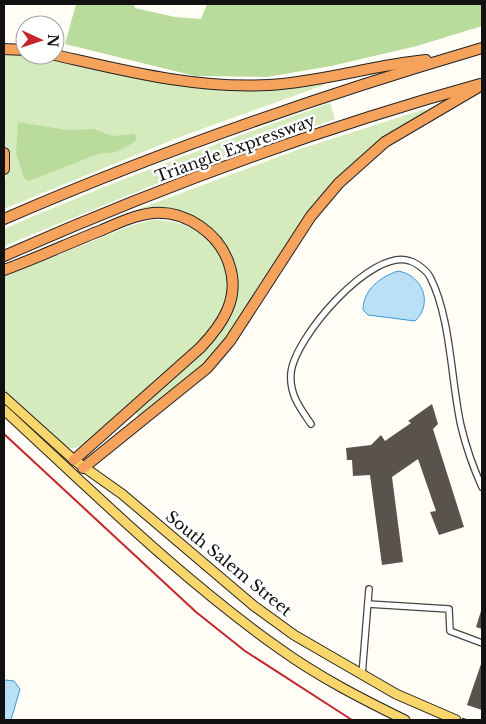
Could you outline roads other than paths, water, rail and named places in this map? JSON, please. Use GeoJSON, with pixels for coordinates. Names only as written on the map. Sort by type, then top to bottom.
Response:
{"type":"FeatureCollection","features":[{"type":"Feature","properties":{"kind":"highway","name":"Triangle Expressway"},"geometry":{"type":"LineString","coordinates":[[4,219],[100,178],[209,136],[333,93],[482,48]]}},
{"type":"Feature","properties":{"kind":"highway"},"geometry":{"type":"LineString","coordinates":[[65,56],[155,78],[236,86],[302,82],[394,63],[450,58]]}},
{"type":"Feature","properties":{"kind":"highway","name":"Triangle Expressway"},"geometry":{"type":"LineString","coordinates":[[4,256],[201,175],[348,124],[482,84]]}},
{"type":"Feature","properties":{"kind":"highway"},"geometry":{"type":"LineString","coordinates":[[83,468],[207,368],[244,321],[311,216],[339,184],[385,142],[482,84]]}},
{"type":"Feature","properties":{"kind":"highway"},"geometry":{"type":"LineString","coordinates":[[4,154],[4,169]]}},
{"type":"Feature","properties":{"kind":"highway"},"geometry":{"type":"LineString","coordinates":[[4,270],[123,221],[153,213],[180,217],[202,228],[218,242],[229,264],[232,280],[231,298],[219,329],[70,464]]}},
{"type":"Feature","properties":{"kind":"main road","name":"South Salem Street"},"geometry":{"type":"LineString","coordinates":[[4,397],[70,464],[74,476],[160,552],[280,650],[345,690],[405,720]]}},
{"type":"Feature","properties":{"kind":"main road","name":"South Salem Street"},"geometry":{"type":"LineString","coordinates":[[4,410],[70,464],[83,468],[122,494],[261,610],[294,635],[362,676],[405,698],[456,720]]}},
{"type":"Feature","properties":{"kind":"main road"},"geometry":{"type":"LineString","coordinates":[[74,476],[83,468]]}},
{"type":"Feature","properties":{"kind":"street"},"geometry":{"type":"LineString","coordinates":[[312,424],[292,392],[291,374],[294,357],[305,338],[320,317],[357,282],[391,260],[409,260],[430,276],[440,305],[461,425],[470,461],[482,487]]}},
{"type":"Feature","properties":{"kind":"street"},"geometry":{"type":"LineString","coordinates":[[362,676],[369,589]]}},
{"type":"Feature","properties":{"kind":"street"},"geometry":{"type":"LineString","coordinates":[[368,604],[449,609],[450,631],[482,643]]}},
{"type":"Feature","properties":{"kind":"water"},"geometry":{"type":"Polygon","coordinates":[[[398,271],[413,278],[423,291],[424,306],[421,314],[415,321],[368,315],[363,310],[369,290],[385,277],[398,271]]]}},
{"type":"Feature","properties":{"kind":"water"},"geometry":{"type":"Polygon","coordinates":[[[4,681],[14,681],[20,689],[11,720],[4,720],[4,681]]]}},
{"type":"Feature","properties":{"kind":"railway"},"geometry":{"type":"LineString","coordinates":[[4,434],[196,612],[245,651],[352,720]]}}]}
